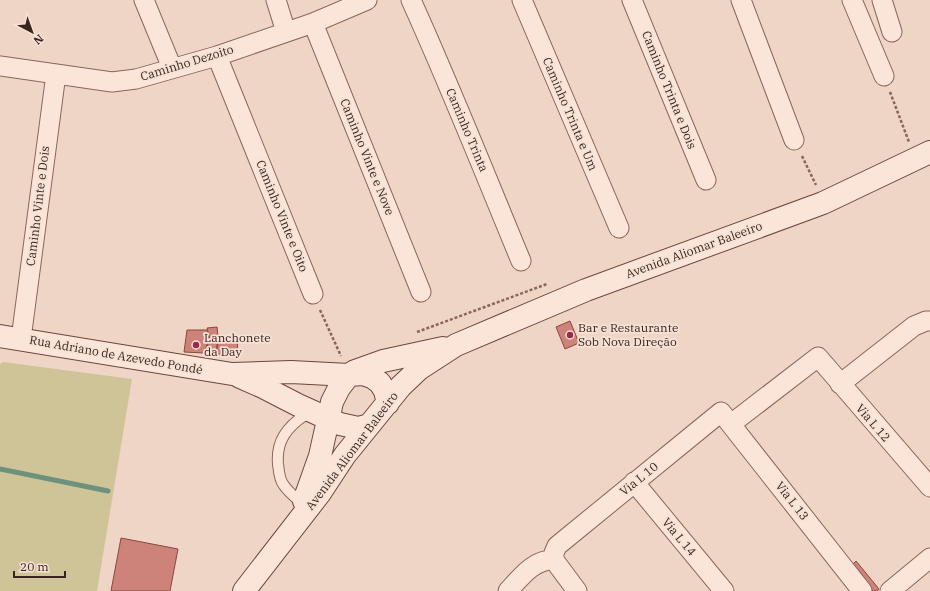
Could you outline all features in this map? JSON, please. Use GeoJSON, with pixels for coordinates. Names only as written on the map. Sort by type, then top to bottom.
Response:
{"type":"FeatureCollection","features":[{"type":"Feature","properties":{"kind":"main road","name":"Avenida Aliomar Baleeiro"},"geometry":{"type":"LineString","coordinates":[[244,591],[320,493],[345,455],[401,386],[419,369],[456,345],[586,290],[823,203],[923,156]]}},
{"type":"Feature","properties":{"kind":"main road","name":"Rua Adriano de Azevedo Pondé"},"geometry":{"type":"LineString","coordinates":[[10,338],[232,374],[291,372],[349,375],[363,374],[372,377],[380,383],[385,391],[388,403]]}},
{"type":"Feature","properties":{"kind":"main road","name":"Avenida Aliomar Baleeiro"},"geometry":{"type":"LineString","coordinates":[[290,531],[303,504],[320,456],[332,402],[339,388],[349,375],[355,371],[383,361],[456,345]]}},
{"type":"Feature","properties":{"kind":"main road","name":"Rua Adriano de Azevedo Pondé"},"geometry":{"type":"LineString","coordinates":[[232,374],[263,386],[302,410],[328,420],[358,428],[369,425]]}},
{"type":"Feature","properties":{"kind":"main road"},"geometry":{"type":"LineString","coordinates":[[302,410],[312,425],[317,438],[320,456]]}},
{"type":"Feature","properties":{"kind":"street"},"geometry":{"type":"LineString","coordinates":[[144,0],[172,68]]}},
{"type":"Feature","properties":{"kind":"street"},"geometry":{"type":"LineString","coordinates":[[276,0],[286,32]]}},
{"type":"Feature","properties":{"kind":"street","name":"Caminho Dezoito"},"geometry":{"type":"LineString","coordinates":[[0,66],[112,82],[136,79],[217,56],[313,23],[364,0]]}},
{"type":"Feature","properties":{"kind":"street","name":"Caminho Trinta"},"geometry":{"type":"LineString","coordinates":[[411,0],[459,110],[521,261]]}},
{"type":"Feature","properties":{"kind":"street","name":"Caminho Trinta e Um"},"geometry":{"type":"LineString","coordinates":[[522,0],[619,228]]}},
{"type":"Feature","properties":{"kind":"street","name":"Caminho Trinta e Dois"},"geometry":{"type":"LineString","coordinates":[[632,0],[706,180]]}},
{"type":"Feature","properties":{"kind":"street"},"geometry":{"type":"LineString","coordinates":[[742,0],[794,140]]}},
{"type":"Feature","properties":{"kind":"street"},"geometry":{"type":"LineString","coordinates":[[852,0],[884,76]]}},
{"type":"Feature","properties":{"kind":"street"},"geometry":{"type":"LineString","coordinates":[[882,0],[892,32]]}},
{"type":"Feature","properties":{"kind":"street","name":"Caminho Vinte e Nove"},"geometry":{"type":"LineString","coordinates":[[313,23],[421,292]]}},
{"type":"Feature","properties":{"kind":"street","name":"Caminho Vinte e Oito"},"geometry":{"type":"LineString","coordinates":[[217,56],[313,294]]}},
{"type":"Feature","properties":{"kind":"street","name":"Caminho Vinte e Dois"},"geometry":{"type":"LineString","coordinates":[[10,338],[56,74]]}},
{"type":"Feature","properties":{"kind":"street"},"geometry":{"type":"LineString","coordinates":[[840,384],[914,326],[930,321]]}},
{"type":"Feature","properties":{"kind":"street","name":"Via L 12"},"geometry":{"type":"LineString","coordinates":[[818,357],[930,487]]}},
{"type":"Feature","properties":{"kind":"street","name":"Via L 10"},"geometry":{"type":"LineString","coordinates":[[508,591],[530,568],[556,553],[634,482],[726,418],[818,357]]}},
{"type":"Feature","properties":{"kind":"street","name":"Via L 13"},"geometry":{"type":"LineString","coordinates":[[726,418],[862,591]]}},
{"type":"Feature","properties":{"kind":"street","name":"Via L 14"},"geometry":{"type":"LineString","coordinates":[[634,482],[724,591]]}},
{"type":"Feature","properties":{"kind":"street"},"geometry":{"type":"LineString","coordinates":[[556,553],[577,591]]}},
{"type":"Feature","properties":{"kind":"street"},"geometry":{"type":"LineString","coordinates":[[890,591],[930,558]]}},
{"type":"Feature","properties":{"kind":"lane"},"geometry":{"type":"LineString","coordinates":[[302,410],[284,435],[278,454],[279,476],[283,484],[303,504]]}},
{"type":"Feature","properties":{"kind":"path"},"geometry":{"type":"LineString","coordinates":[[884,76],[923,156]]}},
{"type":"Feature","properties":{"kind":"path"},"geometry":{"type":"LineString","coordinates":[[794,140],[823,203]]}},
{"type":"Feature","properties":{"kind":"path"},"geometry":{"type":"LineString","coordinates":[[313,294],[349,375]]}},
{"type":"Feature","properties":{"kind":"shaded area"},"geometry":{"type":"Polygon","coordinates":[[[3,362],[132,379],[97,591],[0,591],[0,364],[3,362]]]}},
{"type":"Feature","properties":{"kind":"building"},"geometry":{"type":"Polygon","coordinates":[[[570,321],[579,343],[565,349],[556,327],[570,321]]]}},
{"type":"Feature","properties":{"kind":"building"},"geometry":{"type":"Polygon","coordinates":[[[217,327],[218,336],[216,353],[205,352],[210,339],[207,328],[217,327]]]}},
{"type":"Feature","properties":{"kind":"building","name":"Lanchonete da Day"},"geometry":{"type":"Polygon","coordinates":[[[187,330],[207,330],[209,339],[204,353],[184,352],[187,330]]]}},
{"type":"Feature","properties":{"kind":"building"},"geometry":{"type":"Polygon","coordinates":[[[219,338],[238,338],[237,355],[216,354],[219,338]]]}},
{"type":"Feature","properties":{"kind":"building"},"geometry":{"type":"Polygon","coordinates":[[[121,538],[178,549],[170,591],[111,591],[121,538]]]}},
{"type":"Feature","properties":{"kind":"building"},"geometry":{"type":"Polygon","coordinates":[[[856,561],[879,589],[877,591],[866,591],[848,569],[856,561]]]}},
{"type":"Feature","properties":{"kind":"waterway"},"geometry":{"type":"LineString","coordinates":[[0,469],[108,491]]}},
{"type":"Feature","properties":{"kind":"place","name":"Bar e Restaurante Sob Nova Direção"},"geometry":{"type":"Point","coordinates":[570,335]}},
{"type":"Feature","properties":{"kind":"place","name":"Lanchonete da Day"},"geometry":{"type":"Point","coordinates":[196,345]}}]}
